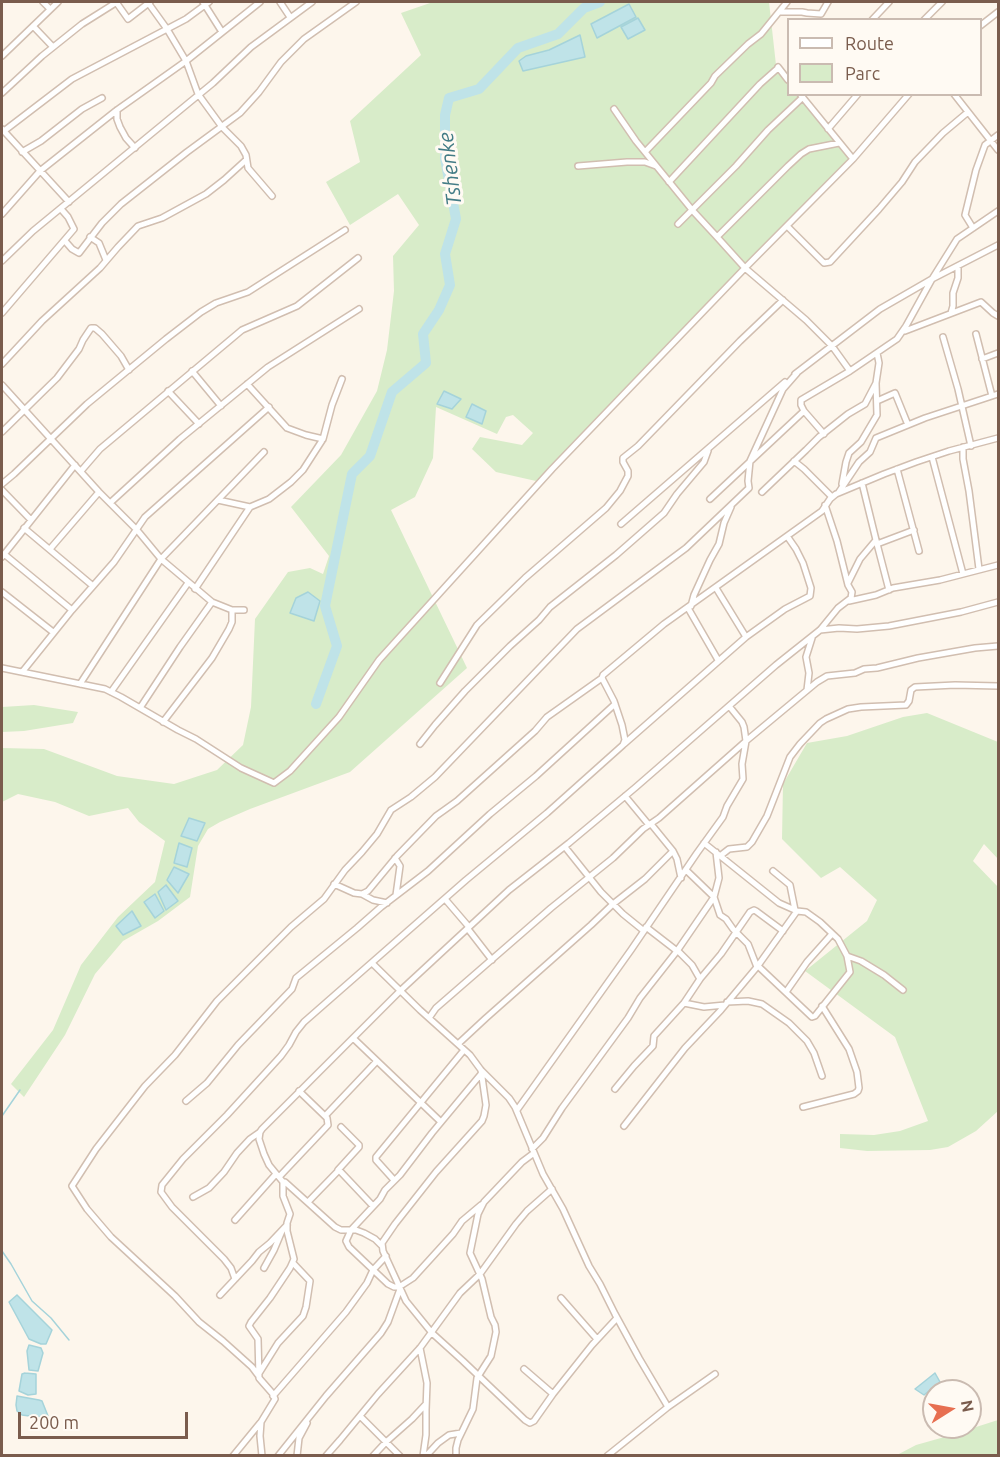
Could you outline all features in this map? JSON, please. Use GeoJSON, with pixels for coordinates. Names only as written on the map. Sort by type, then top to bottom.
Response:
{"type":"FeatureCollection","features":[{"type":"Feature","properties":{"kind":"street"},"geometry":{"type":"LineString","coordinates":[[43,2],[50,9]]}},
{"type":"Feature","properties":{"kind":"street"},"geometry":{"type":"LineString","coordinates":[[2,56],[58,2]]}},
{"type":"Feature","properties":{"kind":"street"},"geometry":{"type":"LineString","coordinates":[[2,93],[53,47],[94,15],[116,2],[128,19],[150,3],[186,61],[198,94],[222,127],[241,146],[248,168],[272,196]]}},
{"type":"Feature","properties":{"kind":"street"},"geometry":{"type":"LineString","coordinates":[[2,214],[40,171],[260,2]]}},
{"type":"Feature","properties":{"kind":"street"},"geometry":{"type":"LineString","coordinates":[[280,2],[290,17]]}},
{"type":"Feature","properties":{"kind":"street"},"geometry":{"type":"LineString","coordinates":[[2,261],[33,231],[189,104],[250,47],[312,2]]}},
{"type":"Feature","properties":{"kind":"street"},"geometry":{"type":"LineString","coordinates":[[65,241],[79,253],[90,237],[121,204],[240,113],[281,62],[304,39],[356,2]]}},
{"type":"Feature","properties":{"kind":"street"},"geometry":{"type":"LineString","coordinates":[[645,152],[711,83],[715,76],[761,34],[787,2]]}},
{"type":"Feature","properties":{"kind":"street"},"geometry":{"type":"LineString","coordinates":[[780,12],[821,14],[828,2]]}},
{"type":"Feature","properties":{"kind":"street"},"geometry":{"type":"LineString","coordinates":[[874,18],[889,2]]}},
{"type":"Feature","properties":{"kind":"street"},"geometry":{"type":"LineString","coordinates":[[926,18],[942,2]]}},
{"type":"Feature","properties":{"kind":"street"},"geometry":{"type":"LineString","coordinates":[[2,141],[4,132],[72,79],[186,19],[205,3],[222,32]]}},
{"type":"Feature","properties":{"kind":"street"},"geometry":{"type":"LineString","coordinates":[[982,25],[999,12]]}},
{"type":"Feature","properties":{"kind":"street"},"geometry":{"type":"LineString","coordinates":[[33,26],[53,47]]}},
{"type":"Feature","properties":{"kind":"street"},"geometry":{"type":"LineString","coordinates":[[669,182],[777,67],[787,78]]}},
{"type":"Feature","properties":{"kind":"street"},"geometry":{"type":"LineString","coordinates":[[678,225],[801,96],[853,159]]}},
{"type":"Feature","properties":{"kind":"street"},"geometry":{"type":"LineString","coordinates":[[828,129],[856,96]]}},
{"type":"Feature","properties":{"kind":"street"},"geometry":{"type":"LineString","coordinates":[[2,668],[97,687],[111,692],[196,739],[241,768],[273,783],[290,771],[339,717],[379,660],[552,469],[853,159],[907,96]]}},
{"type":"Feature","properties":{"kind":"street"},"geometry":{"type":"LineString","coordinates":[[956,96],[999,150]]}},
{"type":"Feature","properties":{"kind":"street"},"geometry":{"type":"LineString","coordinates":[[22,152],[41,141],[82,109],[102,98]]}},
{"type":"Feature","properties":{"kind":"street"},"geometry":{"type":"LineString","coordinates":[[614,109],[636,141],[693,211],[745,268],[832,346],[850,371]]}},
{"type":"Feature","properties":{"kind":"street"},"geometry":{"type":"LineString","coordinates":[[117,110],[120,127],[135,148]]}},
{"type":"Feature","properties":{"kind":"street"},"geometry":{"type":"LineString","coordinates":[[787,226],[825,263],[830,262],[902,182],[915,162],[943,133],[968,112]]}},
{"type":"Feature","properties":{"kind":"street"},"geometry":{"type":"LineString","coordinates":[[4,132],[69,202]]}},
{"type":"Feature","properties":{"kind":"street"},"geometry":{"type":"LineString","coordinates":[[973,228],[965,217],[965,213],[982,151],[985,145],[999,135]]}},
{"type":"Feature","properties":{"kind":"street"},"geometry":{"type":"LineString","coordinates":[[717,237],[801,154],[809,149],[839,143]]}},
{"type":"Feature","properties":{"kind":"street"},"geometry":{"type":"LineString","coordinates":[[2,364],[138,226],[162,218],[206,194],[246,160]]}},
{"type":"Feature","properties":{"kind":"street"},"geometry":{"type":"LineString","coordinates":[[578,166],[645,162],[658,167]]}},
{"type":"Feature","properties":{"kind":"street"},"geometry":{"type":"LineString","coordinates":[[2,313],[74,228],[61,209]]}},
{"type":"Feature","properties":{"kind":"street"},"geometry":{"type":"LineString","coordinates":[[824,434],[804,411],[801,400],[850,371],[897,339],[957,239],[999,211]]}},
{"type":"Feature","properties":{"kind":"street"},"geometry":{"type":"LineString","coordinates":[[2,484],[87,404],[201,312],[216,303],[248,292],[345,230]]}},
{"type":"Feature","properties":{"kind":"street"},"geometry":{"type":"LineString","coordinates":[[90,237],[101,247],[106,261]]}},
{"type":"Feature","properties":{"kind":"street"},"geometry":{"type":"LineString","coordinates":[[621,524],[797,373],[880,309],[999,245]]}},
{"type":"Feature","properties":{"kind":"street"},"geometry":{"type":"LineString","coordinates":[[81,471],[100,449],[242,330],[297,306],[358,258]]}},
{"type":"Feature","properties":{"kind":"street"},"geometry":{"type":"LineString","coordinates":[[951,313],[958,266]]}},
{"type":"Feature","properties":{"kind":"street"},"geometry":{"type":"LineString","coordinates":[[440,683],[477,625],[525,578],[606,508],[620,491],[628,476],[623,458],[638,446],[783,300]]}},
{"type":"Feature","properties":{"kind":"street"},"geometry":{"type":"LineString","coordinates":[[903,332],[981,302],[999,316]]}},
{"type":"Feature","properties":{"kind":"street"},"geometry":{"type":"LineString","coordinates":[[110,503],[247,384],[359,309]]}},
{"type":"Feature","properties":{"kind":"street"},"geometry":{"type":"LineString","coordinates":[[2,432],[63,370],[91,328],[95,328],[105,338],[121,356],[129,370]]}},
{"type":"Feature","properties":{"kind":"street"},"geometry":{"type":"LineString","coordinates":[[976,334],[992,396]]}},
{"type":"Feature","properties":{"kind":"street"},"geometry":{"type":"LineString","coordinates":[[944,337],[971,446]]}},
{"type":"Feature","properties":{"kind":"street"},"geometry":{"type":"LineString","coordinates":[[842,486],[848,456],[861,442],[878,412],[876,383],[879,363],[877,353]]}},
{"type":"Feature","properties":{"kind":"street"},"geometry":{"type":"LineString","coordinates":[[982,359],[999,353]]}},
{"type":"Feature","properties":{"kind":"street"},"geometry":{"type":"LineString","coordinates":[[192,371],[221,406]]}},
{"type":"Feature","properties":{"kind":"street"},"geometry":{"type":"LineString","coordinates":[[234,1455],[261,1422],[275,1399],[252,1367],[199,1322],[175,1296],[111,1237],[98,1223],[72,1186],[96,1149],[145,1086],[175,1055],[217,1000],[291,927],[324,899],[345,870],[377,834],[391,810],[435,777],[577,629],[686,548],[749,489],[750,461],[783,389],[797,373]]}},
{"type":"Feature","properties":{"kind":"street"},"geometry":{"type":"LineString","coordinates":[[195,589],[250,507],[269,499],[291,483],[303,470],[323,439],[342,379]]}},
{"type":"Feature","properties":{"kind":"street"},"geometry":{"type":"LineString","coordinates":[[762,492],[819,437],[865,404],[876,383]]}},
{"type":"Feature","properties":{"kind":"street"},"geometry":{"type":"LineString","coordinates":[[247,384],[287,428],[323,439]]}},
{"type":"Feature","properties":{"kind":"street"},"geometry":{"type":"LineString","coordinates":[[2,385],[161,559],[212,602],[232,610],[244,610]]}},
{"type":"Feature","properties":{"kind":"street"},"geometry":{"type":"LineString","coordinates":[[168,391],[199,424]]}},
{"type":"Feature","properties":{"kind":"street"},"geometry":{"type":"LineString","coordinates":[[877,401],[895,393],[908,425]]}},
{"type":"Feature","properties":{"kind":"street"},"geometry":{"type":"LineString","coordinates":[[838,493],[859,462],[870,452],[876,438],[962,405],[999,394]]}},
{"type":"Feature","properties":{"kind":"street"},"geometry":{"type":"LineString","coordinates":[[23,671],[53,632],[114,562],[145,517],[269,407]]}},
{"type":"Feature","properties":{"kind":"street"},"geometry":{"type":"LineString","coordinates":[[710,499],[804,411]]}},
{"type":"Feature","properties":{"kind":"street"},"geometry":{"type":"LineString","coordinates":[[362,894],[375,884],[395,858],[436,816],[457,801],[548,717],[603,678],[605,673],[651,633],[822,511],[832,497],[897,469],[963,447],[999,438]]}},
{"type":"Feature","properties":{"kind":"street"},"geometry":{"type":"LineString","coordinates":[[963,447],[979,569]]}},
{"type":"Feature","properties":{"kind":"street"},"geometry":{"type":"LineString","coordinates":[[420,744],[465,691],[539,621],[550,607],[616,555],[664,513],[704,462],[708,449]]}},
{"type":"Feature","properties":{"kind":"street"},"geometry":{"type":"LineString","coordinates":[[80,684],[161,559],[264,452]]}},
{"type":"Feature","properties":{"kind":"street"},"geometry":{"type":"LineString","coordinates":[[932,457],[963,574]]}},
{"type":"Feature","properties":{"kind":"street"},"geometry":{"type":"LineString","coordinates":[[794,461],[832,497]]}},
{"type":"Feature","properties":{"kind":"street"},"geometry":{"type":"LineString","coordinates":[[72,610],[3,556],[75,465]]}},
{"type":"Feature","properties":{"kind":"street"},"geometry":{"type":"LineString","coordinates":[[897,469],[919,551]]}},
{"type":"Feature","properties":{"kind":"street"},"geometry":{"type":"LineString","coordinates":[[862,483],[889,590]]}},
{"type":"Feature","properties":{"kind":"street"},"geometry":{"type":"LineString","coordinates":[[2,490],[31,520]]}},
{"type":"Feature","properties":{"kind":"street"},"geometry":{"type":"LineString","coordinates":[[50,549],[99,492]]}},
{"type":"Feature","properties":{"kind":"street"},"geometry":{"type":"LineString","coordinates":[[219,500],[250,507]]}},
{"type":"Feature","properties":{"kind":"street"},"geometry":{"type":"LineString","coordinates":[[689,607],[719,544],[731,505]]}},
{"type":"Feature","properties":{"kind":"street"},"geometry":{"type":"LineString","coordinates":[[825,505],[852,594],[847,602]]}},
{"type":"Feature","properties":{"kind":"street"},"geometry":{"type":"LineString","coordinates":[[24,528],[93,586]]}},
{"type":"Feature","properties":{"kind":"street"},"geometry":{"type":"LineString","coordinates":[[848,583],[860,560],[877,542],[914,530]]}},
{"type":"Feature","properties":{"kind":"street"},"geometry":{"type":"LineString","coordinates":[[235,1279],[224,1259],[172,1207],[161,1192],[162,1185],[190,1151],[227,1115],[281,1056],[304,1022],[547,813],[718,660],[779,613],[811,594],[803,563],[787,536]]}},
{"type":"Feature","properties":{"kind":"street"},"geometry":{"type":"LineString","coordinates":[[193,1197],[209,1188],[250,1139],[260,1132],[399,991],[509,890],[565,847],[776,665],[812,637],[838,608],[847,602],[889,590],[999,565]]}},
{"type":"Feature","properties":{"kind":"street"},"geometry":{"type":"LineString","coordinates":[[111,692],[188,583]]}},
{"type":"Feature","properties":{"kind":"street"},"geometry":{"type":"LineString","coordinates":[[716,588],[746,637]]}},
{"type":"Feature","properties":{"kind":"street"},"geometry":{"type":"LineString","coordinates":[[2,592],[53,632]]}},
{"type":"Feature","properties":{"kind":"street"},"geometry":{"type":"LineString","coordinates":[[140,708],[212,602]]}},
{"type":"Feature","properties":{"kind":"street"},"geometry":{"type":"LineString","coordinates":[[820,630],[890,626],[999,602]]}},
{"type":"Feature","properties":{"kind":"street"},"geometry":{"type":"LineString","coordinates":[[689,607],[718,660]]}},
{"type":"Feature","properties":{"kind":"street"},"geometry":{"type":"LineString","coordinates":[[163,722],[212,658],[230,629],[232,610]]}},
{"type":"Feature","properties":{"kind":"street"},"geometry":{"type":"LineString","coordinates":[[807,690],[809,673],[806,657],[812,637]]}},
{"type":"Feature","properties":{"kind":"street"},"geometry":{"type":"LineString","coordinates":[[429,1018],[436,1008],[817,682],[827,676],[878,668],[918,658],[999,646]]}},
{"type":"Feature","properties":{"kind":"street"},"geometry":{"type":"LineString","coordinates":[[603,678],[615,704],[624,734],[625,740],[622,745]]}},
{"type":"Feature","properties":{"kind":"street"},"geometry":{"type":"LineString","coordinates":[[718,854],[747,846],[752,842],[767,816],[790,757],[826,719],[848,709],[906,705],[911,690],[915,687],[999,686]]}},
{"type":"Feature","properties":{"kind":"street"},"geometry":{"type":"LineString","coordinates":[[186,1101],[207,1083],[238,1045],[292,989],[296,978],[428,871],[615,704]]}},
{"type":"Feature","properties":{"kind":"street"},"geometry":{"type":"LineString","coordinates":[[517,1110],[723,817],[743,779],[742,764],[746,741],[744,727],[729,706]]}},
{"type":"Feature","properties":{"kind":"street"},"geometry":{"type":"LineString","coordinates":[[625,796],[673,851],[681,878]]}},
{"type":"Feature","properties":{"kind":"street"},"geometry":{"type":"LineString","coordinates":[[677,860],[714,897],[720,915],[748,944],[757,967],[812,1017],[815,1016],[849,974],[847,956],[838,939],[809,913],[779,903],[704,843]]}},
{"type":"Feature","properties":{"kind":"street"},"geometry":{"type":"LineString","coordinates":[[565,847],[594,885],[613,904],[689,961],[700,979]]}},
{"type":"Feature","properties":{"kind":"street"},"geometry":{"type":"LineString","coordinates":[[458,1044],[613,904],[645,879],[673,851]]}},
{"type":"Feature","properties":{"kind":"street"},"geometry":{"type":"LineString","coordinates":[[278,1455],[317,1406],[381,1333],[388,1322],[400,1288],[413,1278],[462,1221],[481,1205],[543,1138],[640,998],[677,951],[714,897],[719,878],[718,854]]}},
{"type":"Feature","properties":{"kind":"street"},"geometry":{"type":"LineString","coordinates":[[395,858],[400,866],[396,895]]}},
{"type":"Feature","properties":{"kind":"street"},"geometry":{"type":"LineString","coordinates":[[624,1126],[685,1048],[757,967],[796,910],[790,885],[773,871]]}},
{"type":"Feature","properties":{"kind":"street"},"geometry":{"type":"LineString","coordinates":[[334,884],[373,900],[387,903]]}},
{"type":"Feature","properties":{"kind":"street"},"geometry":{"type":"LineString","coordinates":[[445,899],[492,960]]}},
{"type":"Feature","properties":{"kind":"street"},"geometry":{"type":"LineString","coordinates":[[615,1089],[653,1046],[654,1036],[684,1003],[750,912],[753,910],[783,931]]}},
{"type":"Feature","properties":{"kind":"street"},"geometry":{"type":"LineString","coordinates":[[786,992],[807,962],[832,934]]}},
{"type":"Feature","properties":{"kind":"street"},"geometry":{"type":"LineString","coordinates":[[847,956],[861,961],[903,990]]}},
{"type":"Feature","properties":{"kind":"street"},"geometry":{"type":"LineString","coordinates":[[372,963],[399,991],[458,1044],[481,1072],[509,1098],[517,1110],[543,1174],[563,1209],[589,1266],[639,1358],[669,1407]]}},
{"type":"Feature","properties":{"kind":"street"},"geometry":{"type":"LineString","coordinates":[[684,1003],[704,1007],[748,1001],[762,1004],[789,1023],[807,1041],[822,1076]]}},
{"type":"Feature","properties":{"kind":"street"},"geometry":{"type":"LineString","coordinates":[[802,1107],[854,1094],[859,1088],[857,1072],[849,1049],[822,1006]]}},
{"type":"Feature","properties":{"kind":"street"},"geometry":{"type":"LineString","coordinates":[[353,1038],[441,1122]]}},
{"type":"Feature","properties":{"kind":"street"},"geometry":{"type":"LineString","coordinates":[[394,1180],[376,1160],[376,1157],[464,1050]]}},
{"type":"Feature","properties":{"kind":"street"},"geometry":{"type":"LineString","coordinates":[[325,1116],[377,1061]]}},
{"type":"Feature","properties":{"kind":"street"},"geometry":{"type":"LineString","coordinates":[[400,1288],[388,1284],[349,1247],[346,1241],[351,1230],[382,1197],[385,1190],[481,1072]]}},
{"type":"Feature","properties":{"kind":"street"},"geometry":{"type":"LineString","coordinates":[[381,1245],[436,1172],[482,1121],[486,1106],[481,1072]]}},
{"type":"Feature","properties":{"kind":"street"},"geometry":{"type":"LineString","coordinates":[[235,1220],[280,1178],[327,1127],[328,1122],[325,1116],[299,1092]]}},
{"type":"Feature","properties":{"kind":"street"},"geometry":{"type":"LineString","coordinates":[[308,1202],[359,1147],[341,1127]]}},
{"type":"Feature","properties":{"kind":"street"},"geometry":{"type":"LineString","coordinates":[[260,1132],[259,1139],[264,1154],[269,1165],[280,1178],[334,1227],[364,1233],[375,1239],[381,1245],[413,1311],[432,1333],[527,1422],[534,1421],[597,1339],[617,1318]]}},
{"type":"Feature","properties":{"kind":"street"},"geometry":{"type":"LineString","coordinates":[[338,1170],[373,1206]]}},
{"type":"Feature","properties":{"kind":"street"},"geometry":{"type":"LineString","coordinates":[[264,1268],[290,1214],[283,1196],[280,1178]]}},
{"type":"Feature","properties":{"kind":"street"},"geometry":{"type":"LineString","coordinates":[[326,1455],[420,1348],[460,1293],[480,1274],[527,1211],[552,1189]]}},
{"type":"Feature","properties":{"kind":"street"},"geometry":{"type":"LineString","coordinates":[[456,1455],[461,1433],[473,1408],[477,1388],[476,1380],[491,1356],[496,1330],[480,1274],[470,1251],[481,1205]]}},
{"type":"Feature","properties":{"kind":"street"},"geometry":{"type":"LineString","coordinates":[[258,1376],[258,1339],[250,1324],[293,1263],[294,1256],[284,1227]]}},
{"type":"Feature","properties":{"kind":"street"},"geometry":{"type":"LineString","coordinates":[[220,1295],[284,1227]]}},
{"type":"Feature","properties":{"kind":"street"},"geometry":{"type":"LineString","coordinates":[[273,1396],[346,1312],[367,1283],[373,1270],[386,1256]]}},
{"type":"Feature","properties":{"kind":"street"},"geometry":{"type":"LineString","coordinates":[[258,1376],[278,1343],[303,1316],[306,1307],[310,1281],[293,1263]]}},
{"type":"Feature","properties":{"kind":"street"},"geometry":{"type":"LineString","coordinates":[[561,1299],[597,1339]]}},
{"type":"Feature","properties":{"kind":"street"},"geometry":{"type":"LineString","coordinates":[[420,1348],[427,1377],[424,1455]]}},
{"type":"Feature","properties":{"kind":"street"},"geometry":{"type":"LineString","coordinates":[[524,1369],[553,1394]]}},
{"type":"Feature","properties":{"kind":"street"},"geometry":{"type":"LineString","coordinates":[[607,1455],[715,1374]]}},
{"type":"Feature","properties":{"kind":"street"},"geometry":{"type":"LineString","coordinates":[[373,1455],[426,1404]]}},
{"type":"Feature","properties":{"kind":"street"},"geometry":{"type":"LineString","coordinates":[[297,1455],[299,1438],[317,1406]]}},
{"type":"Feature","properties":{"kind":"street"},"geometry":{"type":"LineString","coordinates":[[360,1416],[400,1455]]}},
{"type":"Feature","properties":{"kind":"street"},"geometry":{"type":"LineString","coordinates":[[261,1422],[262,1455]]}},
{"type":"Feature","properties":{"kind":"street"},"geometry":{"type":"LineString","coordinates":[[424,1455],[449,1435],[461,1433]]}},
{"type":"Feature","properties":{"kind":"green space"},"geometry":{"type":"Polygon","coordinates":[[[433,2],[769,2],[776,65],[787,79],[787,96],[801,96],[853,159],[552,469],[536,481],[496,472],[472,449],[480,437],[522,445],[533,433],[513,415],[506,417],[497,434],[436,407],[433,458],[415,497],[391,510],[467,668],[350,772],[250,809],[208,829],[198,846],[190,897],[158,921],[123,941],[95,974],[65,1035],[24,1097],[11,1084],[53,1030],[81,965],[118,917],[155,882],[165,841],[139,822],[128,808],[89,816],[55,802],[18,794],[2,802],[2,748],[44,749],[117,776],[174,784],[217,770],[243,745],[251,707],[255,619],[288,572],[310,568],[323,574],[329,556],[291,507],[341,455],[377,391],[387,350],[394,291],[393,256],[419,225],[398,194],[350,225],[326,182],[360,162],[350,121],[421,55],[401,13],[433,2]]]}},
{"type":"Feature","properties":{"kind":"green space"},"geometry":{"type":"Polygon","coordinates":[[[34,705],[78,712],[73,723],[2,732],[2,707],[34,705]]]}},
{"type":"Feature","properties":{"kind":"green space"},"geometry":{"type":"Polygon","coordinates":[[[927,713],[998,742],[998,859],[984,844],[973,861],[998,887],[998,1111],[976,1131],[948,1147],[930,1150],[867,1151],[840,1148],[840,1134],[874,1135],[900,1131],[928,1121],[895,1037],[805,971],[867,921],[877,900],[840,867],[821,878],[782,839],[783,784],[807,743],[847,736],[903,717],[927,713]]]}},
{"type":"Feature","properties":{"kind":"green space"},"geometry":{"type":"Polygon","coordinates":[[[998,1420],[998,1455],[897,1455],[916,1445],[937,1439],[982,1439],[982,1425],[998,1420]]]}},
{"type":"Feature","properties":{"kind":"water"},"geometry":{"type":"Polygon","coordinates":[[[629,4],[636,17],[597,38],[591,24],[629,4]]]}},
{"type":"Feature","properties":{"kind":"water"},"geometry":{"type":"Polygon","coordinates":[[[638,18],[645,30],[628,39],[621,27],[638,18]]]}},
{"type":"Feature","properties":{"kind":"water"},"geometry":{"type":"Polygon","coordinates":[[[580,35],[585,57],[523,71],[519,61],[526,56],[549,50],[580,35]]]}},
{"type":"Feature","properties":{"kind":"water"},"geometry":{"type":"Polygon","coordinates":[[[444,391],[461,399],[452,409],[437,404],[444,391]]]}},
{"type":"Feature","properties":{"kind":"water"},"geometry":{"type":"Polygon","coordinates":[[[472,404],[486,411],[482,424],[466,417],[472,404]]]}},
{"type":"Feature","properties":{"kind":"water"},"geometry":{"type":"Polygon","coordinates":[[[308,592],[320,601],[314,621],[290,613],[296,598],[308,592]]]}},
{"type":"Feature","properties":{"kind":"water"},"geometry":{"type":"Polygon","coordinates":[[[189,818],[205,823],[197,841],[181,836],[189,818]]]}},
{"type":"Feature","properties":{"kind":"water"},"geometry":{"type":"Polygon","coordinates":[[[179,843],[192,848],[187,867],[174,863],[179,843]]]}},
{"type":"Feature","properties":{"kind":"water"},"geometry":{"type":"Polygon","coordinates":[[[174,867],[189,874],[178,893],[167,880],[174,867]]]}},
{"type":"Feature","properties":{"kind":"water"},"geometry":{"type":"Polygon","coordinates":[[[166,885],[178,901],[166,910],[158,892],[166,885]]]}},
{"type":"Feature","properties":{"kind":"water"},"geometry":{"type":"Polygon","coordinates":[[[155,894],[164,911],[155,918],[144,902],[155,894]]]}},
{"type":"Feature","properties":{"kind":"water"},"geometry":{"type":"Polygon","coordinates":[[[132,911],[141,926],[123,935],[116,926],[132,911]]]}},
{"type":"Feature","properties":{"kind":"water"},"geometry":{"type":"Polygon","coordinates":[[[17,1295],[52,1330],[46,1344],[29,1339],[9,1302],[17,1295]]]}},
{"type":"Feature","properties":{"kind":"water"},"geometry":{"type":"Polygon","coordinates":[[[29,1345],[41,1348],[43,1353],[38,1371],[29,1370],[27,1351],[29,1345]]]}},
{"type":"Feature","properties":{"kind":"water"},"geometry":{"type":"Polygon","coordinates":[[[935,1373],[938,1379],[928,1379],[935,1373]]]}},
{"type":"Feature","properties":{"kind":"water"},"geometry":{"type":"Polygon","coordinates":[[[22,1374],[36,1374],[36,1394],[28,1395],[19,1391],[22,1374]]]}},
{"type":"Feature","properties":{"kind":"water"},"geometry":{"type":"Polygon","coordinates":[[[922,1383],[922,1394],[915,1389],[922,1383]]]}},
{"type":"Feature","properties":{"kind":"water"},"geometry":{"type":"Polygon","coordinates":[[[17,1396],[42,1401],[48,1416],[22,1415],[17,1411],[17,1396]]]}},
{"type":"Feature","properties":{"kind":"waterway","name":"Tshenke"},"geometry":{"type":"LineString","coordinates":[[316,704],[337,646],[325,606],[352,474],[370,456],[392,392],[426,363],[423,334],[439,310],[450,285],[445,254],[456,219],[445,158],[445,115],[449,98],[479,89],[518,48],[558,34],[584,8],[600,2]]}},
{"type":"Feature","properties":{"kind":"waterway"},"geometry":{"type":"LineString","coordinates":[[2,1116],[20,1090]]}},
{"type":"Feature","properties":{"kind":"waterway"},"geometry":{"type":"LineString","coordinates":[[2,1251],[32,1301],[51,1318],[69,1340]]}}]}
